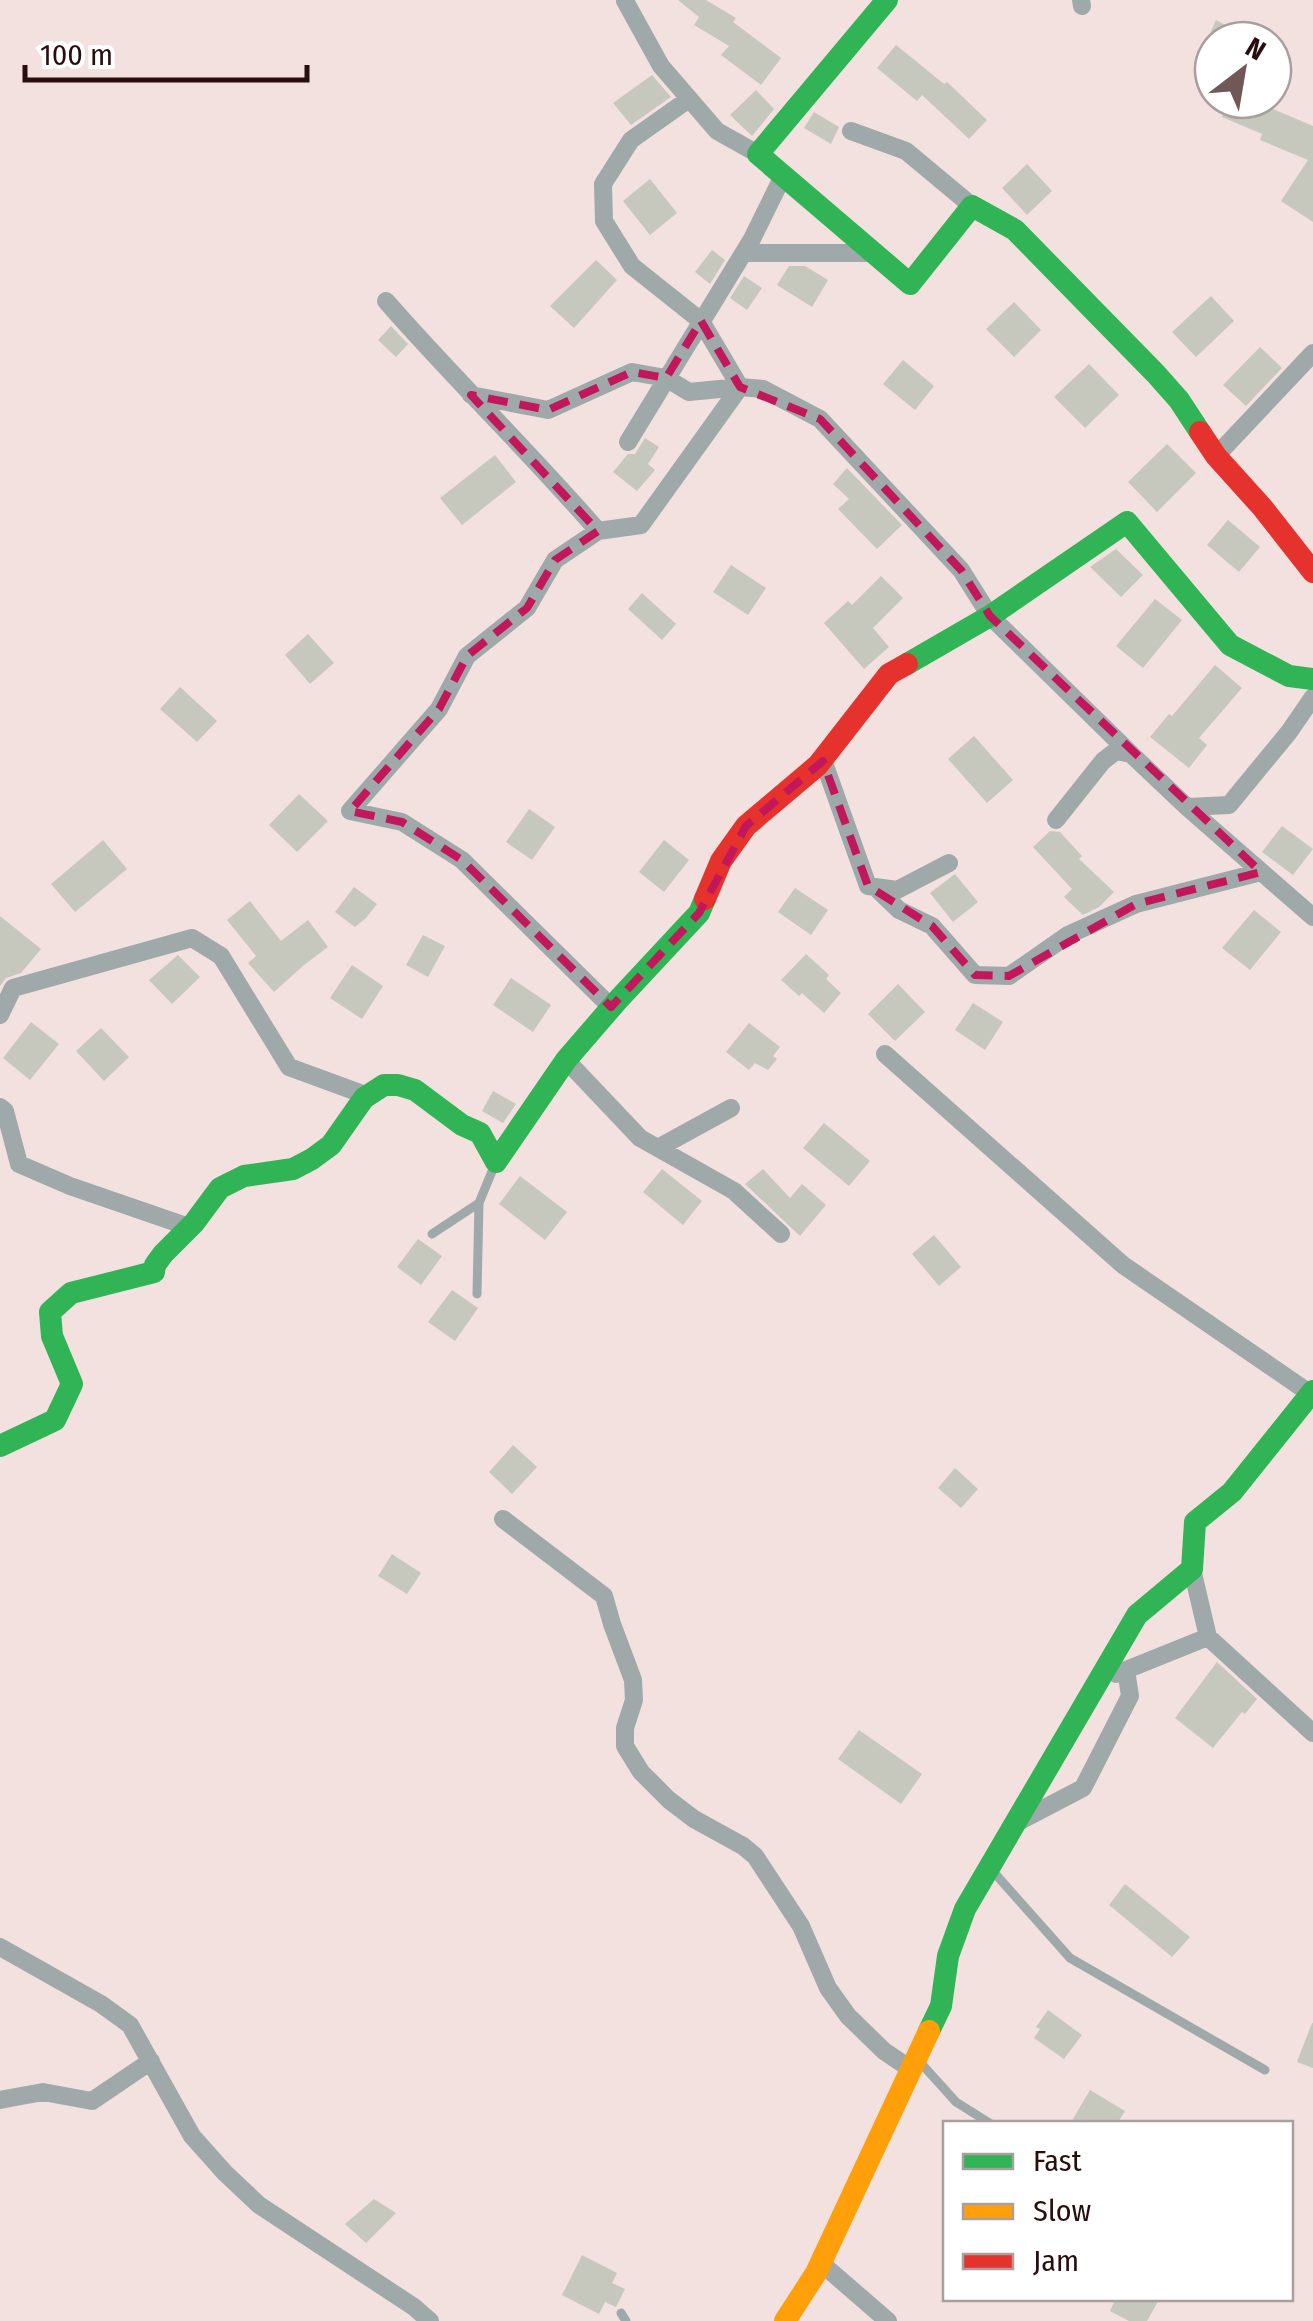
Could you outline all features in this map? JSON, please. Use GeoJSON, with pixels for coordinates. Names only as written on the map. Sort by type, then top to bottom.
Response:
{"type":"FeatureCollection","features":[{"type":"Feature","properties":{"kind":"street"},"geometry":{"type":"LineString","coordinates":[[758,154],[888,0]]}},
{"type":"Feature","properties":{"kind":"street"},"geometry":{"type":"LineString","coordinates":[[625,1],[661,66],[717,131],[758,154],[910,284],[972,206]]}},
{"type":"Feature","properties":{"kind":"street"},"geometry":{"type":"LineString","coordinates":[[690,99],[631,140],[603,184],[604,222],[632,266],[702,322],[740,386]]}},
{"type":"Feature","properties":{"kind":"street"},"geometry":{"type":"LineString","coordinates":[[851,131],[906,151],[972,206],[1015,230],[1032,246],[1179,400],[1216,456],[1313,572]]}},
{"type":"Feature","properties":{"kind":"street"},"geometry":{"type":"LineString","coordinates":[[628,442],[744,252],[783,176]]}},
{"type":"Feature","properties":{"kind":"street"},"geometry":{"type":"LineString","coordinates":[[744,252],[873,254]]}},
{"type":"Feature","properties":{"kind":"street"},"geometry":{"type":"LineString","coordinates":[[386,302],[598,532]]}},
{"type":"Feature","properties":{"kind":"street"},"geometry":{"type":"LineString","coordinates":[[1216,456],[1313,353]]}},
{"type":"Feature","properties":{"kind":"street"},"geometry":{"type":"LineString","coordinates":[[472,394],[548,410],[632,372],[666,378],[689,392],[740,386],[763,390],[820,418],[961,570],[990,616],[1187,806],[1313,917]]}},
{"type":"Feature","properties":{"kind":"street"},"geometry":{"type":"LineString","coordinates":[[612,1007],[462,860],[402,822],[350,811],[439,709],[467,656],[527,608],[555,560],[598,532],[641,525],[740,386]]}},
{"type":"Feature","properties":{"kind":"street"},"geometry":{"type":"LineString","coordinates":[[0,1446],[55,1420],[72,1384],[52,1336],[50,1312],[71,1293],[154,1272],[163,1254],[220,1188],[244,1176],[293,1169],[332,1146],[368,1096],[384,1085],[415,1090],[462,1125],[480,1133],[496,1162],[566,1060],[699,913],[721,861],[746,826],[823,760],[889,674],[990,616],[1127,522],[1230,645],[1289,676],[1313,679]]}},
{"type":"Feature","properties":{"kind":"street"},"geometry":{"type":"LineString","coordinates":[[1187,806],[1229,805],[1313,697]]}},
{"type":"Feature","properties":{"kind":"street"},"geometry":{"type":"LineString","coordinates":[[1056,820],[1103,761],[1116,751],[1132,754]]}},
{"type":"Feature","properties":{"kind":"street"},"geometry":{"type":"LineString","coordinates":[[823,760],[868,886],[897,890],[949,863]]}},
{"type":"Feature","properties":{"kind":"street"},"geometry":{"type":"LineString","coordinates":[[875,887],[899,910],[932,926],[975,975],[1009,976],[1068,935],[1136,904],[1261,872]]}},
{"type":"Feature","properties":{"kind":"street"},"geometry":{"type":"LineString","coordinates":[[0,1015],[12,988],[192,938],[221,956],[289,1067],[368,1096]]}},
{"type":"Feature","properties":{"kind":"street"},"geometry":{"type":"LineString","coordinates":[[885,1054],[1122,1265],[1312,1393],[1232,1492],[1195,1522],[1192,1569],[1208,1637],[1313,1733]]}},
{"type":"Feature","properties":{"kind":"street"},"geometry":{"type":"LineString","coordinates":[[566,1060],[640,1138],[734,1191],[781,1234]]}},
{"type":"Feature","properties":{"kind":"street"},"geometry":{"type":"LineString","coordinates":[[0,1108],[5,1111],[9,1163],[189,1227]]}},
{"type":"Feature","properties":{"kind":"street"},"geometry":{"type":"LineString","coordinates":[[658,1148],[731,1108]]}},
{"type":"Feature","properties":{"kind":"street"},"geometry":{"type":"LineString","coordinates":[[503,1518],[604,1596],[633,1680],[634,1700],[625,1746],[641,1772],[694,1819],[755,1856],[801,1926],[828,1988],[848,2016],[884,2051],[914,2065]]}},
{"type":"Feature","properties":{"kind":"street"},"geometry":{"type":"LineString","coordinates":[[785,2321],[821,2263],[941,2006],[948,1956],[965,1909],[1138,1615],[1192,1569]]}},
{"type":"Feature","properties":{"kind":"street"},"geometry":{"type":"LineString","coordinates":[[1098,1681],[1208,1637]]}},
{"type":"Feature","properties":{"kind":"street"},"geometry":{"type":"LineString","coordinates":[[1014,1824],[1083,1788],[1130,1696],[1126,1670]]}},
{"type":"Feature","properties":{"kind":"street"},"geometry":{"type":"LineString","coordinates":[[0,1947],[101,2004],[130,2025],[192,2136],[225,2173],[259,2205],[430,2321]]}},
{"type":"Feature","properties":{"kind":"street"},"geometry":{"type":"LineString","coordinates":[[0,2100],[43,2092],[92,2100],[152,2061]]}},
{"type":"Feature","properties":{"kind":"street"},"geometry":{"type":"LineString","coordinates":[[821,2263],[888,2321]]}},
{"type":"Feature","properties":{"kind":"lane"},"geometry":{"type":"LineString","coordinates":[[477,1294],[479,1203],[496,1162]]}},
{"type":"Feature","properties":{"kind":"lane"},"geometry":{"type":"LineString","coordinates":[[432,1234],[479,1203]]}},
{"type":"Feature","properties":{"kind":"lane"},"geometry":{"type":"LineString","coordinates":[[989,1866],[1070,1958],[1265,2070]]}},
{"type":"Feature","properties":{"kind":"lane"},"geometry":{"type":"LineString","coordinates":[[914,2065],[956,2102],[986,2121]]}},
{"type":"Feature","properties":{"kind":"highlighted area"},"geometry":{"type":"Polygon","coordinates":[[[701,321],[740,387],[820,419],[961,570],[990,616],[1261,872],[1136,904],[1009,976],[975,975],[932,926],[868,886],[823,761],[746,826],[699,913],[611,1007],[462,860],[402,822],[350,811],[439,709],[467,656],[527,608],[555,560],[598,531],[471,395],[548,410],[632,372],[666,378],[701,321]]]}},
{"type":"Feature","properties":{"kind":"building"},"geometry":{"type":"Polygon","coordinates":[[[678,0],[706,0],[736,18],[733,22],[781,58],[761,85],[721,55],[729,46],[694,25],[699,17],[678,0]]]}},
{"type":"Feature","properties":{"kind":"building"},"geometry":{"type":"Polygon","coordinates":[[[896,45],[944,84],[947,82],[987,120],[969,139],[922,95],[917,101],[877,68],[896,45]]]}},
{"type":"Feature","properties":{"kind":"building"},"geometry":{"type":"Polygon","coordinates":[[[652,75],[671,97],[631,125],[613,103],[652,75]]]}},
{"type":"Feature","properties":{"kind":"building"},"geometry":{"type":"Polygon","coordinates":[[[756,90],[774,109],[752,136],[730,115],[756,90]]]}},
{"type":"Feature","properties":{"kind":"building"},"geometry":{"type":"Polygon","coordinates":[[[814,112],[839,127],[831,144],[804,128],[814,112]]]}},
{"type":"Feature","properties":{"kind":"building"},"geometry":{"type":"Polygon","coordinates":[[[1293,118],[1313,126],[1313,222],[1281,201],[1308,160],[1260,140],[1262,134],[1229,120],[1293,118]]]}},
{"type":"Feature","properties":{"kind":"building"},"geometry":{"type":"Polygon","coordinates":[[[1027,164],[1052,191],[1027,215],[1002,188],[1027,164]]]}},
{"type":"Feature","properties":{"kind":"building"},"geometry":{"type":"Polygon","coordinates":[[[650,179],[677,213],[650,235],[623,201],[650,179]]]}},
{"type":"Feature","properties":{"kind":"building"},"geometry":{"type":"Polygon","coordinates":[[[712,250],[725,260],[710,284],[695,272],[712,250]]]}},
{"type":"Feature","properties":{"kind":"building"},"geometry":{"type":"Polygon","coordinates":[[[596,260],[617,280],[574,328],[550,306],[596,260]]]}},
{"type":"Feature","properties":{"kind":"building"},"geometry":{"type":"Polygon","coordinates":[[[789,266],[805,266],[828,280],[812,307],[777,285],[789,266]]]}},
{"type":"Feature","properties":{"kind":"building"},"geometry":{"type":"Polygon","coordinates":[[[744,276],[762,288],[747,310],[730,298],[744,276]]]}},
{"type":"Feature","properties":{"kind":"building"},"geometry":{"type":"Polygon","coordinates":[[[1211,296],[1234,321],[1196,357],[1172,332],[1211,296]]]}},
{"type":"Feature","properties":{"kind":"building"},"geometry":{"type":"Polygon","coordinates":[[[1014,302],[1041,330],[1014,357],[986,329],[1014,302]]]}},
{"type":"Feature","properties":{"kind":"building"},"geometry":{"type":"Polygon","coordinates":[[[391,326],[408,344],[396,357],[378,340],[391,326]]]}},
{"type":"Feature","properties":{"kind":"building"},"geometry":{"type":"Polygon","coordinates":[[[1260,347],[1282,368],[1246,406],[1223,385],[1260,347]]]}},
{"type":"Feature","properties":{"kind":"building"},"geometry":{"type":"Polygon","coordinates":[[[903,360],[934,386],[915,410],[883,384],[903,360]]]}},
{"type":"Feature","properties":{"kind":"building"},"geometry":{"type":"Polygon","coordinates":[[[1089,364],[1119,395],[1085,428],[1054,397],[1089,364]]]}},
{"type":"Feature","properties":{"kind":"building"},"geometry":{"type":"Polygon","coordinates":[[[645,438],[659,447],[648,464],[655,470],[637,491],[613,472],[628,454],[635,454],[645,438]]]}},
{"type":"Feature","properties":{"kind":"building"},"geometry":{"type":"Polygon","coordinates":[[[1167,444],[1196,473],[1157,512],[1128,482],[1167,444]]]}},
{"type":"Feature","properties":{"kind":"building"},"geometry":{"type":"Polygon","coordinates":[[[495,455],[516,482],[462,525],[440,498],[495,455]]]}},
{"type":"Feature","properties":{"kind":"building"},"geometry":{"type":"Polygon","coordinates":[[[847,468],[902,525],[877,549],[838,509],[849,499],[833,484],[847,468]]]}},
{"type":"Feature","properties":{"kind":"building"},"geometry":{"type":"Polygon","coordinates":[[[1228,520],[1260,547],[1239,572],[1207,545],[1228,520]]]}},
{"type":"Feature","properties":{"kind":"building"},"geometry":{"type":"Polygon","coordinates":[[[1116,549],[1143,575],[1121,597],[1090,567],[1116,549]]]}},
{"type":"Feature","properties":{"kind":"building"},"geometry":{"type":"Polygon","coordinates":[[[731,565],[766,588],[748,615],[713,592],[731,565]]]}},
{"type":"Feature","properties":{"kind":"building"},"geometry":{"type":"Polygon","coordinates":[[[881,576],[903,598],[873,628],[889,647],[864,669],[824,623],[848,601],[852,605],[881,576]]]}},
{"type":"Feature","properties":{"kind":"building"},"geometry":{"type":"Polygon","coordinates":[[[642,593],[676,624],[662,640],[628,609],[642,593]]]}},
{"type":"Feature","properties":{"kind":"building"},"geometry":{"type":"Polygon","coordinates":[[[1155,599],[1182,620],[1143,668],[1116,646],[1155,599]]]}},
{"type":"Feature","properties":{"kind":"building"},"geometry":{"type":"Polygon","coordinates":[[[308,634],[334,663],[310,684],[285,655],[308,634]]]}},
{"type":"Feature","properties":{"kind":"building"},"geometry":{"type":"Polygon","coordinates":[[[1215,665],[1242,688],[1199,738],[1207,745],[1189,768],[1150,737],[1215,665]]]}},
{"type":"Feature","properties":{"kind":"building"},"geometry":{"type":"Polygon","coordinates":[[[180,687],[217,721],[197,742],[160,709],[180,687]]]}},
{"type":"Feature","properties":{"kind":"building"},"geometry":{"type":"Polygon","coordinates":[[[974,736],[1013,780],[987,803],[948,759],[974,736]]]}},
{"type":"Feature","properties":{"kind":"building"},"geometry":{"type":"Polygon","coordinates":[[[299,794],[328,821],[297,852],[269,825],[299,794]]]}},
{"type":"Feature","properties":{"kind":"building"},"geometry":{"type":"Polygon","coordinates":[[[529,809],[555,827],[532,860],[506,842],[529,809]]]}},
{"type":"Feature","properties":{"kind":"building"},"geometry":{"type":"Polygon","coordinates":[[[1282,826],[1313,849],[1293,875],[1262,852],[1282,826]]]}},
{"type":"Feature","properties":{"kind":"building"},"geometry":{"type":"Polygon","coordinates":[[[1050,831],[1060,832],[1082,856],[1079,859],[1114,892],[1099,907],[1083,915],[1064,897],[1072,889],[1033,847],[1050,831]]]}},
{"type":"Feature","properties":{"kind":"building"},"geometry":{"type":"Polygon","coordinates":[[[103,840],[127,869],[75,912],[51,884],[103,840]]]}},
{"type":"Feature","properties":{"kind":"building"},"geometry":{"type":"Polygon","coordinates":[[[664,840],[689,860],[664,892],[639,872],[664,840]]]}},
{"type":"Feature","properties":{"kind":"building"},"geometry":{"type":"Polygon","coordinates":[[[955,874],[978,902],[953,922],[930,893],[955,874]]]}},
{"type":"Feature","properties":{"kind":"building"},"geometry":{"type":"Polygon","coordinates":[[[354,887],[377,904],[355,927],[335,912],[354,887]]]}},
{"type":"Feature","properties":{"kind":"building"},"geometry":{"type":"Polygon","coordinates":[[[795,888],[828,910],[811,935],[778,912],[795,888]]]}},
{"type":"Feature","properties":{"kind":"building"},"geometry":{"type":"Polygon","coordinates":[[[250,901],[281,941],[308,920],[328,947],[274,992],[248,963],[256,956],[227,920],[250,901]]]}},
{"type":"Feature","properties":{"kind":"building"},"geometry":{"type":"Polygon","coordinates":[[[1254,910],[1281,932],[1250,970],[1222,948],[1254,910]]]}},
{"type":"Feature","properties":{"kind":"building"},"geometry":{"type":"Polygon","coordinates":[[[0,916],[41,949],[21,973],[6,978],[0,986],[0,916]]]}},
{"type":"Feature","properties":{"kind":"building"},"geometry":{"type":"Polygon","coordinates":[[[423,935],[445,946],[428,977],[406,965],[423,935]]]}},
{"type":"Feature","properties":{"kind":"building"},"geometry":{"type":"Polygon","coordinates":[[[806,954],[829,975],[826,979],[841,993],[824,1013],[781,980],[806,954]]]}},
{"type":"Feature","properties":{"kind":"building"},"geometry":{"type":"Polygon","coordinates":[[[178,955],[200,977],[172,1004],[149,980],[178,955]]]}},
{"type":"Feature","properties":{"kind":"building"},"geometry":{"type":"Polygon","coordinates":[[[352,965],[383,986],[362,1019],[330,998],[352,965]]]}},
{"type":"Feature","properties":{"kind":"building"},"geometry":{"type":"Polygon","coordinates":[[[511,978],[551,1005],[533,1032],[493,1005],[511,978]]]}},
{"type":"Feature","properties":{"kind":"building"},"geometry":{"type":"Polygon","coordinates":[[[898,984],[925,1012],[895,1041],[868,1014],[898,984]]]}},
{"type":"Feature","properties":{"kind":"building"},"geometry":{"type":"Polygon","coordinates":[[[973,1003],[1003,1022],[985,1050],[955,1030],[973,1003]]]}},
{"type":"Feature","properties":{"kind":"building"},"geometry":{"type":"Polygon","coordinates":[[[31,1022],[59,1044],[30,1080],[3,1058],[31,1022]]]}},
{"type":"Feature","properties":{"kind":"building"},"geometry":{"type":"Polygon","coordinates":[[[749,1023],[780,1047],[768,1070],[755,1063],[749,1070],[726,1052],[749,1023]]]}},
{"type":"Feature","properties":{"kind":"building"},"geometry":{"type":"Polygon","coordinates":[[[101,1028],[129,1057],[104,1081],[76,1051],[101,1028]]]}},
{"type":"Feature","properties":{"kind":"building"},"geometry":{"type":"Polygon","coordinates":[[[493,1091],[516,1104],[503,1123],[482,1111],[493,1091]]]}},
{"type":"Feature","properties":{"kind":"building"},"geometry":{"type":"Polygon","coordinates":[[[824,1123],[870,1161],[849,1186],[803,1148],[824,1123]]]}},
{"type":"Feature","properties":{"kind":"building"},"geometry":{"type":"Polygon","coordinates":[[[662,1169],[702,1201],[683,1225],[643,1192],[662,1169]]]}},
{"type":"Feature","properties":{"kind":"building"},"geometry":{"type":"Polygon","coordinates":[[[763,1169],[790,1198],[802,1184],[826,1205],[800,1236],[745,1184],[763,1169]]]}},
{"type":"Feature","properties":{"kind":"building"},"geometry":{"type":"Polygon","coordinates":[[[520,1176],[567,1212],[545,1240],[499,1204],[520,1176]]]}},
{"type":"Feature","properties":{"kind":"building"},"geometry":{"type":"Polygon","coordinates":[[[934,1235],[961,1267],[939,1286],[912,1254],[934,1235]]]}},
{"type":"Feature","properties":{"kind":"building"},"geometry":{"type":"Polygon","coordinates":[[[418,1239],[442,1256],[421,1285],[397,1267],[418,1239]]]}},
{"type":"Feature","properties":{"kind":"building"},"geometry":{"type":"Polygon","coordinates":[[[452,1290],[478,1308],[455,1341],[428,1322],[452,1290]]]}},
{"type":"Feature","properties":{"kind":"building"},"geometry":{"type":"Polygon","coordinates":[[[513,1445],[537,1467],[512,1494],[489,1472],[513,1445]]]}},
{"type":"Feature","properties":{"kind":"building"},"geometry":{"type":"Polygon","coordinates":[[[955,1468],[978,1489],[961,1508],[938,1488],[955,1468]]]}},
{"type":"Feature","properties":{"kind":"building"},"geometry":{"type":"Polygon","coordinates":[[[392,1554],[421,1573],[407,1594],[378,1576],[392,1554]]]}},
{"type":"Feature","properties":{"kind":"building"},"geometry":{"type":"Polygon","coordinates":[[[1217,1662],[1257,1699],[1213,1748],[1175,1718],[1217,1662]]]}},
{"type":"Feature","properties":{"kind":"building"},"geometry":{"type":"Polygon","coordinates":[[[859,1730],[922,1774],[901,1804],[838,1759],[859,1730]]]}},
{"type":"Feature","properties":{"kind":"building"},"geometry":{"type":"Polygon","coordinates":[[[1125,1884],[1190,1937],[1172,1957],[1109,1905],[1125,1884]]]}},
{"type":"Feature","properties":{"kind":"building"},"geometry":{"type":"Polygon","coordinates":[[[1048,2010],[1082,2035],[1064,2059],[1034,2038],[1040,2029],[1036,2027],[1048,2010]]]}},
{"type":"Feature","properties":{"kind":"building"},"geometry":{"type":"Polygon","coordinates":[[[1313,2023],[1313,2068],[1297,2062],[1313,2023]]]}},
{"type":"Feature","properties":{"kind":"building"},"geometry":{"type":"Polygon","coordinates":[[[1090,2090],[1125,2111],[1119,2121],[1072,2121],[1090,2090]]]}},
{"type":"Feature","properties":{"kind":"building"},"geometry":{"type":"Polygon","coordinates":[[[374,2199],[396,2213],[366,2243],[345,2224],[374,2199]]]}},
{"type":"Feature","properties":{"kind":"building"},"geometry":{"type":"Polygon","coordinates":[[[582,2255],[617,2273],[612,2283],[625,2289],[616,2307],[605,2302],[599,2314],[562,2295],[582,2255]]]}},
{"type":"Feature","properties":{"kind":"building"},"geometry":{"type":"Polygon","coordinates":[[[1115,2301],[1158,2301],[1147,2321],[1129,2321],[1110,2311],[1115,2301]]]}},
{"type":"Feature","properties":{"kind":"traffic: fast"},"geometry":{"type":"LineString","coordinates":[[887,0],[758,154],[910,284],[972,206],[1015,230],[1156,374],[1200,432]]}},
{"type":"Feature","properties":{"kind":"traffic: fast"},"geometry":{"type":"LineString","coordinates":[[907,664],[990,616],[1127,522],[1230,645],[1289,676],[1313,679]]}},
{"type":"Feature","properties":{"kind":"traffic: fast"},"geometry":{"type":"LineString","coordinates":[[0,1446],[55,1420],[72,1384],[52,1336],[50,1312],[71,1293],[154,1272],[163,1254],[194,1223],[220,1188],[244,1176],[293,1169],[312,1159],[331,1145],[364,1098],[384,1085],[415,1090],[462,1125],[480,1133],[496,1162],[566,1060],[699,913],[705,899]]}},
{"type":"Feature","properties":{"kind":"traffic: fast"},"geometry":{"type":"LineString","coordinates":[[929,2031],[941,2006],[948,1956],[965,1909],[1137,1615],[1192,1569],[1195,1522],[1232,1492],[1313,1391]]}},
{"type":"Feature","properties":{"kind":"traffic: slow"},"geometry":{"type":"LineString","coordinates":[[785,2321],[816,2273],[929,2031]]}},
{"type":"Feature","properties":{"kind":"traffic: jam"},"geometry":{"type":"LineString","coordinates":[[1200,432],[1313,572]]}},
{"type":"Feature","properties":{"kind":"traffic: jam"},"geometry":{"type":"LineString","coordinates":[[705,899],[721,861],[746,826],[818,765],[889,674],[907,664]]}}]}
